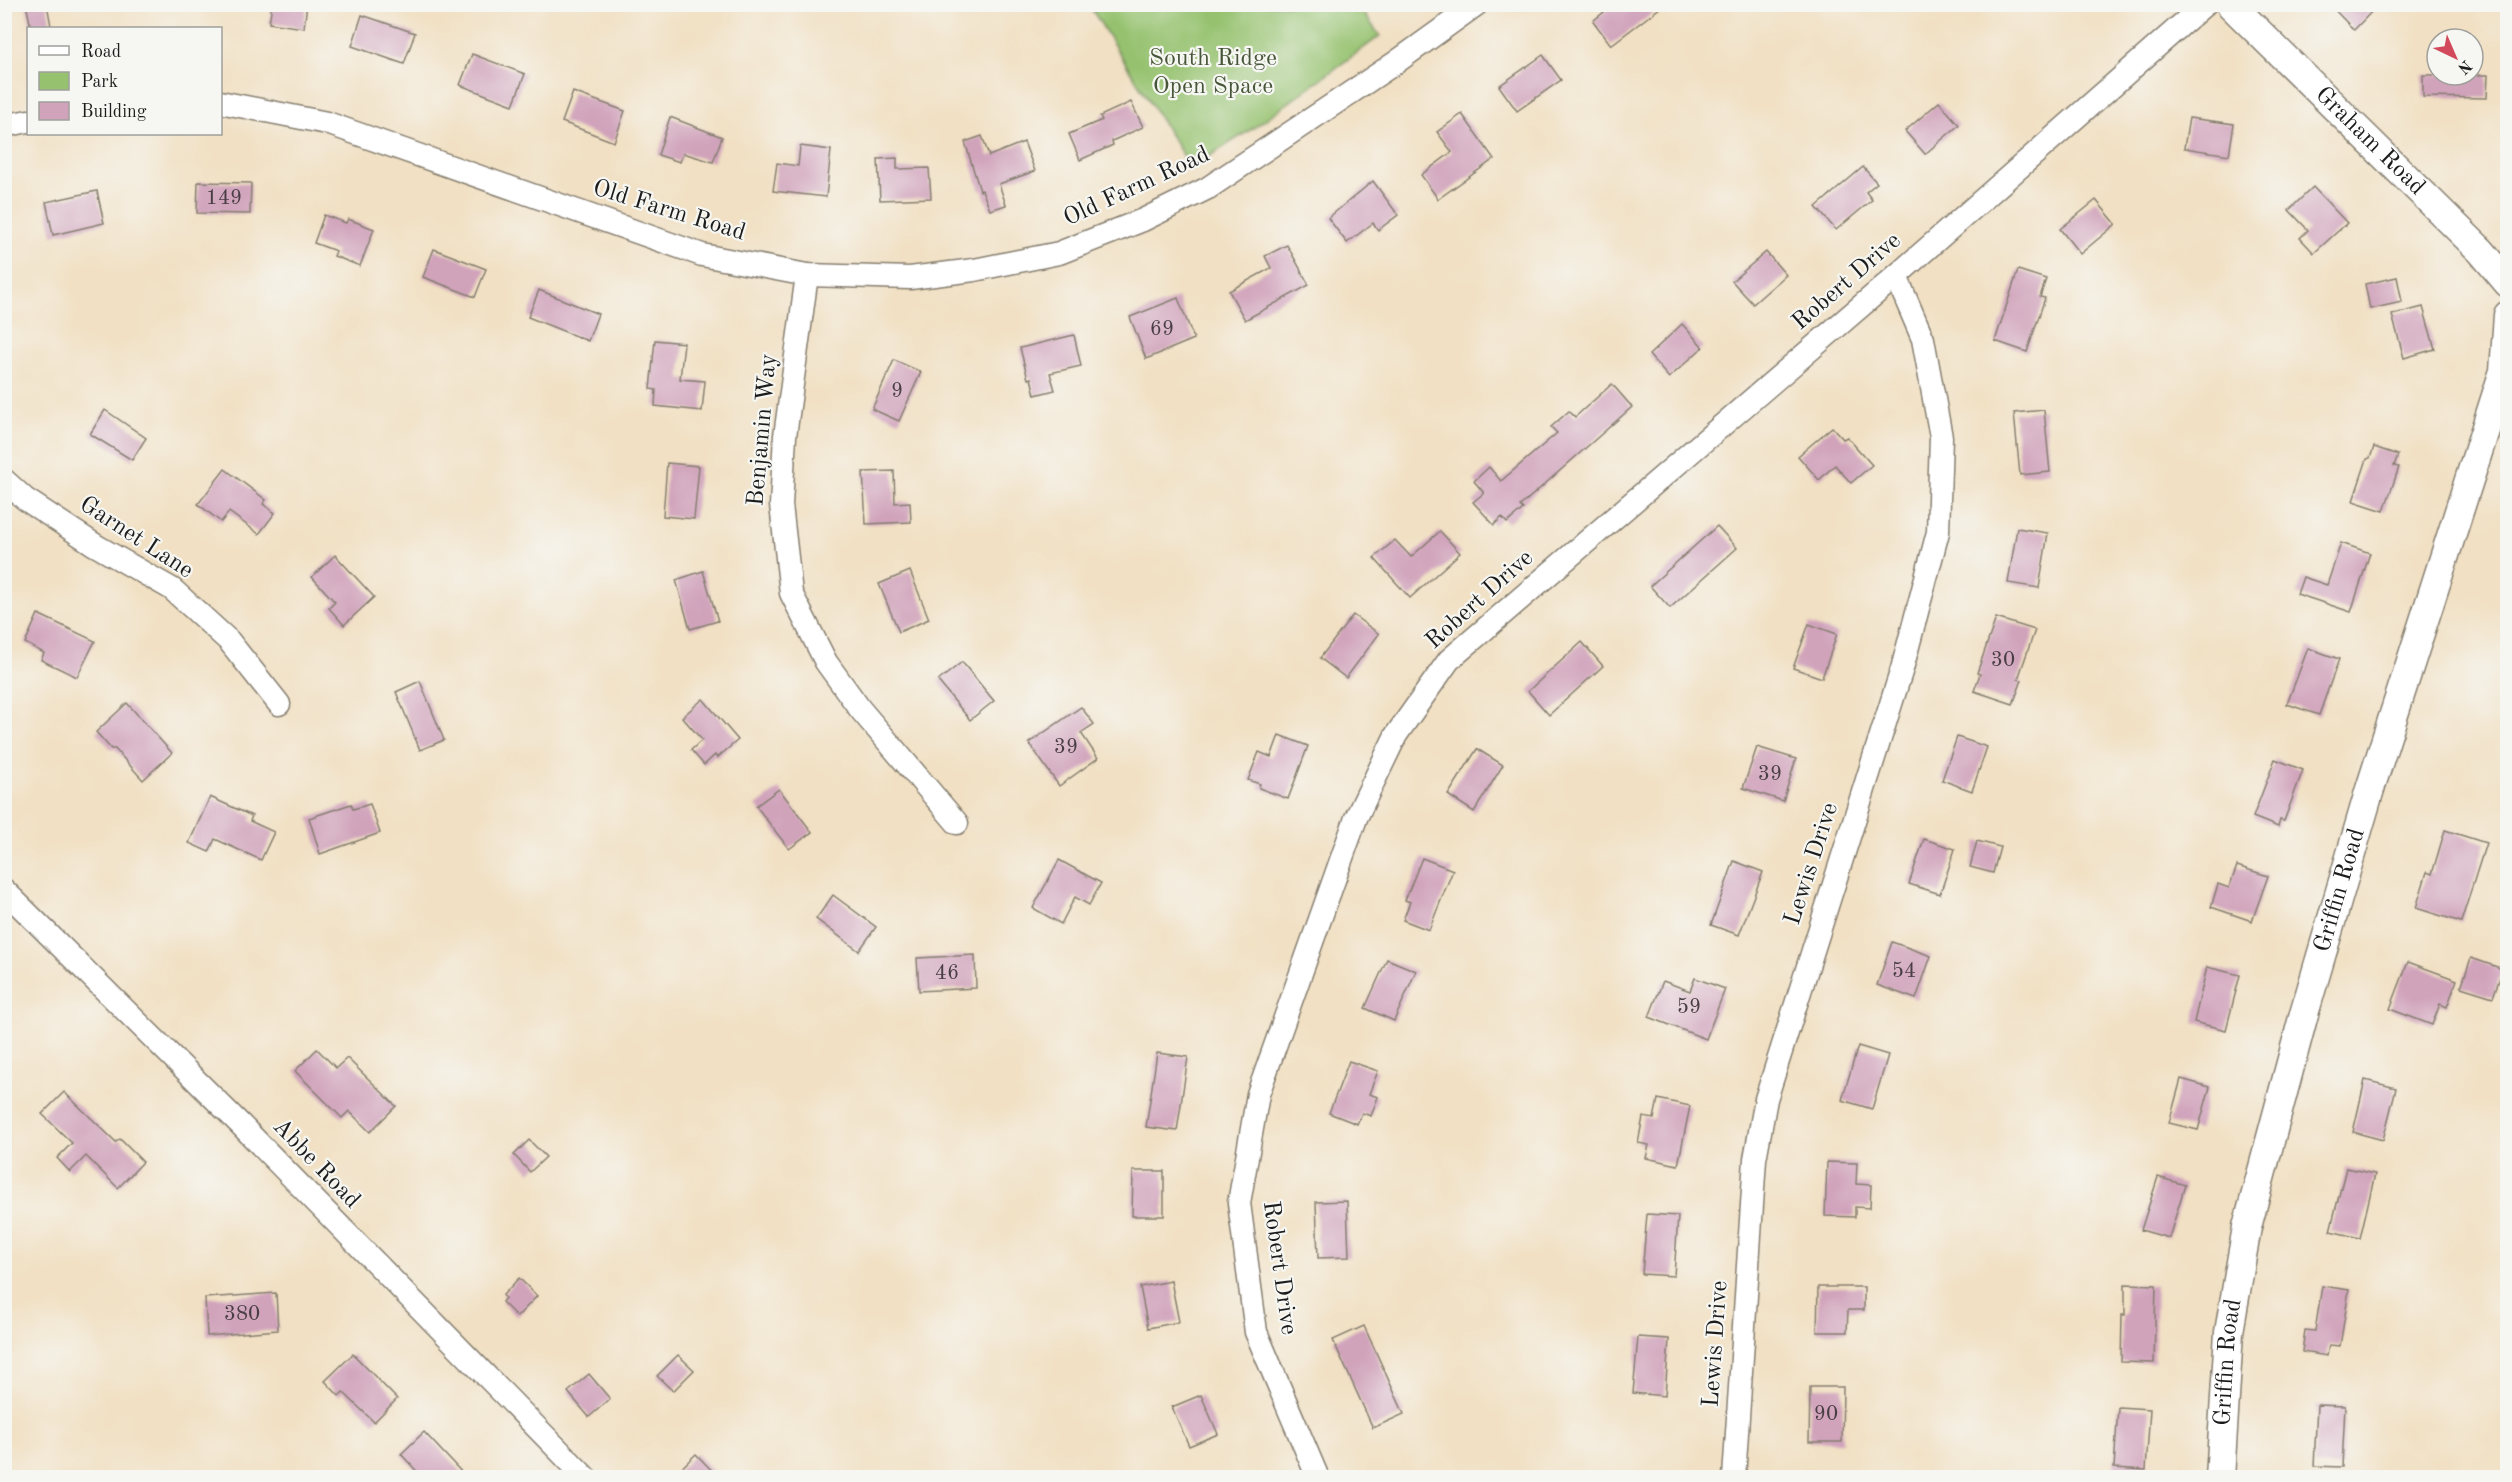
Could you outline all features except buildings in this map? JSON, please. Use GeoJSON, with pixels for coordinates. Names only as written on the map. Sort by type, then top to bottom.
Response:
{"type":"FeatureCollection","features":[{"type":"Feature","properties":{"kind":"street","name":"Old Farm Road"},"geometry":{"type":"LineString","coordinates":[[222,102],[327,123],[702,255],[807,275],[910,278],[974,270],[1059,253],[1143,220],[1208,188],[1238,169],[1477,4]]}},
{"type":"Feature","properties":{"kind":"street","name":"Robert Drive"},"geometry":{"type":"LineString","coordinates":[[1318,1478],[1256,1332],[1239,1203],[1258,1094],[1356,818],[1396,735],[1449,660],[1896,276],[2205,4]]}},
{"type":"Feature","properties":{"kind":"street","name":"Graham Road"},"geometry":{"type":"LineString","coordinates":[[2230,4],[2481,251],[2508,283]]}},
{"type":"Feature","properties":{"kind":"street"},"geometry":{"type":"LineString","coordinates":[[4,126],[27,121]]}},
{"type":"Feature","properties":{"kind":"street","name":"Benjamin Way"},"geometry":{"type":"LineString","coordinates":[[807,275],[785,436],[781,505],[791,593],[833,672],[860,710],[957,823]]}},
{"type":"Feature","properties":{"kind":"street","name":"Lewis Drive"},"geometry":{"type":"LineString","coordinates":[[1734,1478],[1755,1160],[1767,1099],[1902,669],[1938,531],[1941,437],[1923,339],[1896,276]]}},
{"type":"Feature","properties":{"kind":"street","name":"Griffin Road"},"geometry":{"type":"LineString","coordinates":[[2220,1478],[2229,1332],[2247,1227],[2304,1014],[2370,789],[2504,371],[2508,315]]}},
{"type":"Feature","properties":{"kind":"street","name":"Garnet Lane"},"geometry":{"type":"LineString","coordinates":[[4,480],[25,498],[95,545],[172,589],[229,641],[279,704]]}},
{"type":"Feature","properties":{"kind":"street","name":"Abbe Road"},"geometry":{"type":"LineString","coordinates":[[4,890],[240,1124],[586,1478]]}},
{"type":"Feature","properties":{"kind":"green space","name":"South Ridge Open Space"},"geometry":{"type":"Polygon","coordinates":[[[1089,5],[1358,5],[1380,36],[1255,127],[1191,168],[1089,5]]]}}]}
